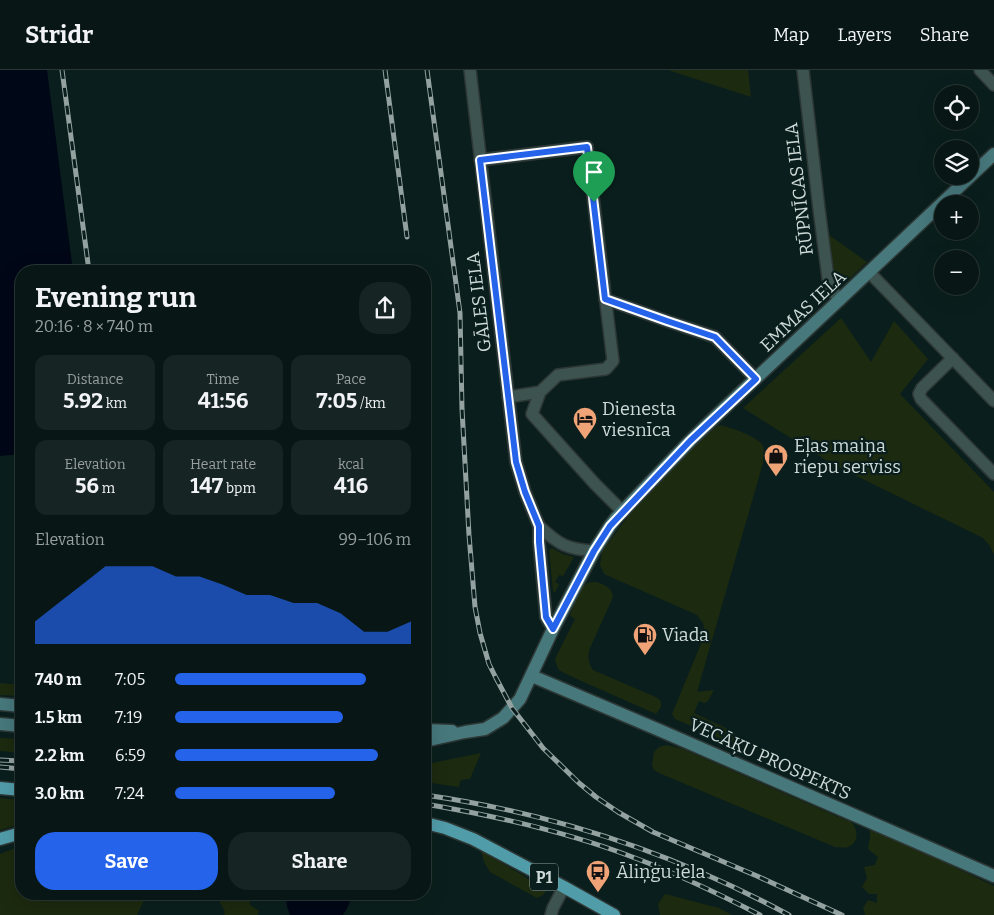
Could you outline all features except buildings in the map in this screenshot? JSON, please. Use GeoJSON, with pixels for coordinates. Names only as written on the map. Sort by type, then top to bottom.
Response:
{"type":"FeatureCollection","features":[{"type":"Feature","properties":{"kind":"main road","name":"EMMAS IELA"},"geometry":{"type":"LineString","coordinates":[[431,740],[485,729],[503,718],[520,699],[553,629],[594,551],[610,526],[690,441],[994,154]]}},
{"type":"Feature","properties":{"kind":"main road","name":"VECĀĶU PROSPEKTS"},"geometry":{"type":"LineString","coordinates":[[532,676],[994,876]]}},
{"type":"Feature","properties":{"kind":"main road"},"geometry":{"type":"LineString","coordinates":[[0,704],[15,705]]}},
{"type":"Feature","properties":{"kind":"main road"},"geometry":{"type":"LineString","coordinates":[[0,724],[15,725]]}},
{"type":"Feature","properties":{"kind":"main road"},"geometry":{"type":"LineString","coordinates":[[431,730],[465,732]]}},
{"type":"Feature","properties":{"kind":"main road"},"geometry":{"type":"LineString","coordinates":[[0,788],[15,789]]}},
{"type":"Feature","properties":{"kind":"main road","name":"P1"},"geometry":{"type":"LineString","coordinates":[[431,824],[446,828],[473,840],[614,915]]}},
{"type":"Feature","properties":{"kind":"main road"},"geometry":{"type":"LineString","coordinates":[[0,839],[15,834]]}},
{"type":"Feature","properties":{"kind":"street","name":"GĀLES IELA"},"geometry":{"type":"LineString","coordinates":[[470,70],[516,462],[525,492],[539,526],[546,617],[553,629]]}},
{"type":"Feature","properties":{"kind":"street","name":"RŪPNĪCAS IELA"},"geometry":{"type":"LineString","coordinates":[[803,70],[818,209],[828,278],[831,289],[840,300]]}},
{"type":"Feature","properties":{"kind":"street"},"geometry":{"type":"LineString","coordinates":[[980,70],[994,85]]}},
{"type":"Feature","properties":{"kind":"street"},"geometry":{"type":"LineString","coordinates":[[480,160],[587,147],[613,362],[606,369],[558,375],[540,392],[532,414],[623,512]]}},
{"type":"Feature","properties":{"kind":"street"},"geometry":{"type":"LineString","coordinates":[[869,272],[994,400]]}},
{"type":"Feature","properties":{"kind":"street"},"geometry":{"type":"LineString","coordinates":[[605,299],[715,337],[756,379]]}},
{"type":"Feature","properties":{"kind":"street"},"geometry":{"type":"LineString","coordinates":[[953,358],[922,388],[919,394],[921,399],[994,474]]}},
{"type":"Feature","properties":{"kind":"street"},"geometry":{"type":"LineString","coordinates":[[508,397],[540,392]]}},
{"type":"Feature","properties":{"kind":"street","name":"GĀLES IELA"},"geometry":{"type":"LineString","coordinates":[[539,526],[558,543],[579,550],[594,551]]}},
{"type":"Feature","properties":{"kind":"street"},"geometry":{"type":"LineString","coordinates":[[551,915],[564,887]]}},
{"type":"Feature","properties":{"kind":"green space"},"geometry":{"type":"Polygon","coordinates":[[[668,70],[748,70],[751,97],[668,70]]]}},
{"type":"Feature","properties":{"kind":"green space"},"geometry":{"type":"Polygon","coordinates":[[[829,235],[867,262],[848,280],[843,281],[838,278],[834,281],[829,235]]]}},
{"type":"Feature","properties":{"kind":"green space"},"geometry":{"type":"Polygon","coordinates":[[[841,318],[871,362],[894,321],[928,359],[900,394],[994,492],[994,555],[990,546],[983,538],[832,464],[743,408],[841,318]]]}},
{"type":"Feature","properties":{"kind":"green space"},"geometry":{"type":"Polygon","coordinates":[[[718,425],[729,427],[756,439],[763,446],[764,450],[763,463],[697,692],[714,690],[708,701],[705,703],[699,701],[694,713],[734,732],[736,735],[733,744],[675,719],[672,714],[705,634],[703,623],[697,615],[604,574],[600,565],[602,552],[642,497],[718,425]]]}},
{"type":"Feature","properties":{"kind":"green space"},"geometry":{"type":"Polygon","coordinates":[[[552,548],[574,557],[563,576],[559,575],[555,582],[559,584],[555,593],[553,591],[549,550],[552,548]]]}},
{"type":"Feature","properties":{"kind":"green space"},"geometry":{"type":"Polygon","coordinates":[[[597,582],[610,589],[613,597],[590,648],[588,657],[590,664],[593,670],[658,698],[661,702],[661,707],[656,714],[568,675],[559,670],[557,666],[555,659],[575,619],[570,616],[577,598],[585,585],[597,582]]]}},
{"type":"Feature","properties":{"kind":"green space"},"geometry":{"type":"Polygon","coordinates":[[[0,683],[15,684],[15,696],[0,695],[0,683]]]}},
{"type":"Feature","properties":{"kind":"green space"},"geometry":{"type":"Polygon","coordinates":[[[0,738],[15,739],[15,752],[0,751],[0,738]]]}},
{"type":"Feature","properties":{"kind":"green space"},"geometry":{"type":"Polygon","coordinates":[[[667,745],[683,749],[851,822],[856,831],[855,841],[848,847],[835,847],[659,773],[654,770],[652,765],[654,752],[659,747],[667,745]]]}},
{"type":"Feature","properties":{"kind":"green space"},"geometry":{"type":"Polygon","coordinates":[[[481,753],[470,779],[460,781],[459,787],[431,783],[432,763],[481,753]]]}},
{"type":"Feature","properties":{"kind":"green space"},"geometry":{"type":"Polygon","coordinates":[[[0,798],[15,799],[15,826],[0,830],[0,798]]]}},
{"type":"Feature","properties":{"kind":"green space"},"geometry":{"type":"Polygon","coordinates":[[[870,827],[994,886],[994,915],[865,915],[863,908],[868,900],[877,903],[877,894],[869,894],[862,887],[867,878],[864,867],[875,865],[878,857],[868,849],[870,827]]]}},
{"type":"Feature","properties":{"kind":"green space"},"geometry":{"type":"Polygon","coordinates":[[[15,848],[15,900],[144,900],[137,915],[0,915],[0,854],[15,848]]]}},
{"type":"Feature","properties":{"kind":"green space"},"geometry":{"type":"Polygon","coordinates":[[[481,851],[546,891],[537,898],[490,872],[484,862],[481,851]]]}},
{"type":"Feature","properties":{"kind":"green space"},"geometry":{"type":"Polygon","coordinates":[[[665,894],[719,908],[732,915],[660,915],[658,904],[665,894]]]}},
{"type":"Feature","properties":{"kind":"green space"},"geometry":{"type":"Polygon","coordinates":[[[219,900],[251,900],[249,904],[259,911],[258,915],[224,915],[225,912],[219,900]]]}},
{"type":"Feature","properties":{"kind":"water"},"geometry":{"type":"Polygon","coordinates":[[[0,70],[47,70],[72,265],[15,265],[15,455],[0,456],[0,70]]]}},
{"type":"Feature","properties":{"kind":"water"},"geometry":{"type":"Polygon","coordinates":[[[287,900],[350,901],[343,915],[290,915],[287,900]]]}},
{"type":"Feature","properties":{"kind":"railway"},"geometry":{"type":"LineString","coordinates":[[62,70],[88,265]]}},
{"type":"Feature","properties":{"kind":"railway"},"geometry":{"type":"LineString","coordinates":[[385,70],[407,237]]}},
{"type":"Feature","properties":{"kind":"railway"},"geometry":{"type":"LineString","coordinates":[[427,70],[460,313],[462,409],[475,607],[489,664],[512,708],[543,748],[596,797],[653,832],[757,876],[842,915]]}},
{"type":"Feature","properties":{"kind":"railway"},"geometry":{"type":"LineString","coordinates":[[0,760],[15,761]]}},
{"type":"Feature","properties":{"kind":"railway"},"geometry":{"type":"LineString","coordinates":[[0,767],[15,768]]}},
{"type":"Feature","properties":{"kind":"railway"},"geometry":{"type":"LineString","coordinates":[[431,796],[520,813],[612,839],[702,873],[789,915]]}},
{"type":"Feature","properties":{"kind":"railway"},"geometry":{"type":"LineString","coordinates":[[431,805],[532,826],[584,840],[651,864],[760,915]]}},
{"type":"Feature","properties":{"kind":"place","name":"Dienesta viesnīca"},"geometry":{"type":"Point","coordinates":[585,440]}},
{"type":"Feature","properties":{"kind":"place","name":"Eļas maiņa riepu serviss"},"geometry":{"type":"Point","coordinates":[776,477]}},
{"type":"Feature","properties":{"kind":"place","name":"Viada"},"geometry":{"type":"Point","coordinates":[645,656]}},
{"type":"Feature","properties":{"kind":"place","name":"Āliņģu iela"},"geometry":{"type":"Point","coordinates":[598,893]}},
{"type":"Feature","properties":{"kind":"route"},"geometry":{"type":"LineString","coordinates":[[587,147],[594,202],[605,299],[715,337],[756,379],[690,441],[610,526],[594,551],[553,629],[546,617],[539,526],[525,492],[516,462],[480,160],[587,147]]}}]}
